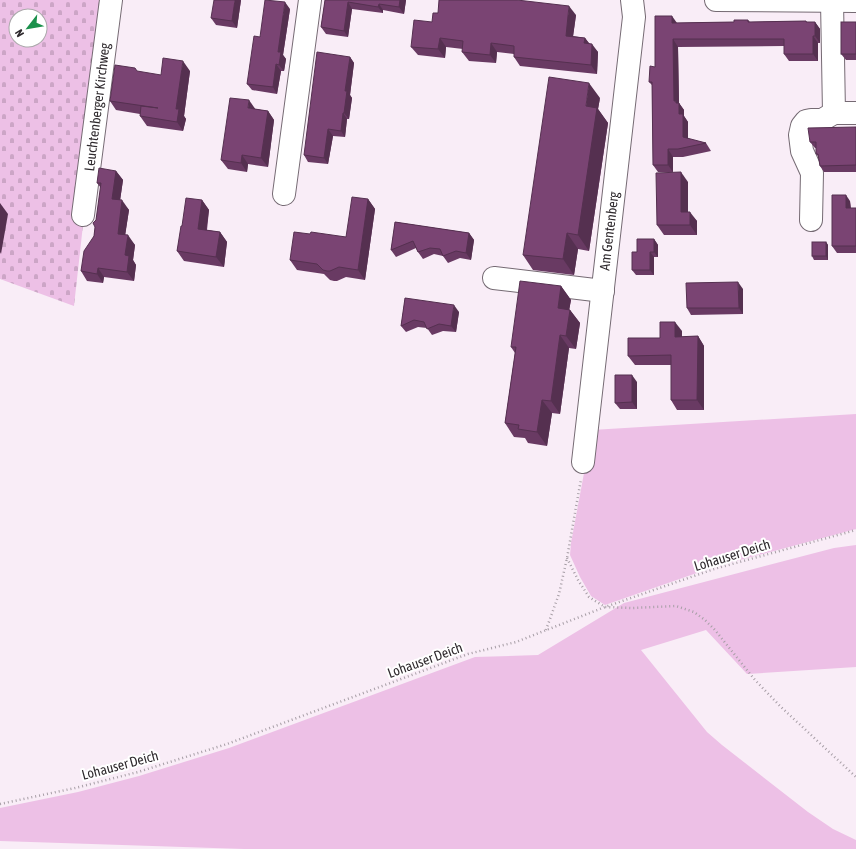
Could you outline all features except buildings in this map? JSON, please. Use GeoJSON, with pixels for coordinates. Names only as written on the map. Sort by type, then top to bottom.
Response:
{"type":"FeatureCollection","features":[{"type":"Feature","properties":{"kind":"street","name":"Leuchtenberger Kirchweg"},"geometry":{"type":"LineString","coordinates":[[82,215],[111,0]]}},
{"type":"Feature","properties":{"kind":"street"},"geometry":{"type":"LineString","coordinates":[[284,194],[310,0]]}},
{"type":"Feature","properties":{"kind":"street","name":"Am Gentenberg"},"geometry":{"type":"LineString","coordinates":[[583,462],[634,17],[632,0]]}},
{"type":"Feature","properties":{"kind":"street"},"geometry":{"type":"LineString","coordinates":[[716,0],[856,1]]}},
{"type":"Feature","properties":{"kind":"street"},"geometry":{"type":"LineString","coordinates":[[832,1],[834,113]]}},
{"type":"Feature","properties":{"kind":"street"},"geometry":{"type":"LineString","coordinates":[[812,220],[812,172],[802,151],[800,135],[802,126],[806,121],[822,120],[834,113],[856,113]]}},
{"type":"Feature","properties":{"kind":"street"},"geometry":{"type":"LineString","coordinates":[[494,278],[603,291]]}},
{"type":"Feature","properties":{"kind":"path"},"geometry":{"type":"LineString","coordinates":[[546,630],[559,594],[567,558],[583,462]]}},
{"type":"Feature","properties":{"kind":"path","name":"Lohauser Deich"},"geometry":{"type":"LineString","coordinates":[[0,804],[75,788],[117,777],[220,746],[468,654],[516,642],[605,607],[714,569],[856,530]]}},
{"type":"Feature","properties":{"kind":"path"},"geometry":{"type":"LineString","coordinates":[[567,558],[578,580],[589,597],[605,607],[632,608],[668,605],[684,608],[694,612],[715,630],[755,680],[780,706],[856,777]]}},
{"type":"Feature","properties":{"kind":"green space"},"geometry":{"type":"Polygon","coordinates":[[[0,0],[108,0],[74,306],[0,279],[0,0]]]}},
{"type":"Feature","properties":{"kind":"green space"},"geometry":{"type":"Polygon","coordinates":[[[856,414],[856,529],[714,567],[605,605],[591,596],[570,555],[592,430],[856,414]]]}},
{"type":"Feature","properties":{"kind":"green space"},"geometry":{"type":"Polygon","coordinates":[[[856,545],[856,667],[747,674],[706,630],[641,650],[707,732],[808,812],[833,829],[856,840],[856,849],[244,849],[0,841],[0,808],[78,792],[139,776],[229,748],[475,657],[538,655],[624,603],[834,548],[856,545]]]}}]}
